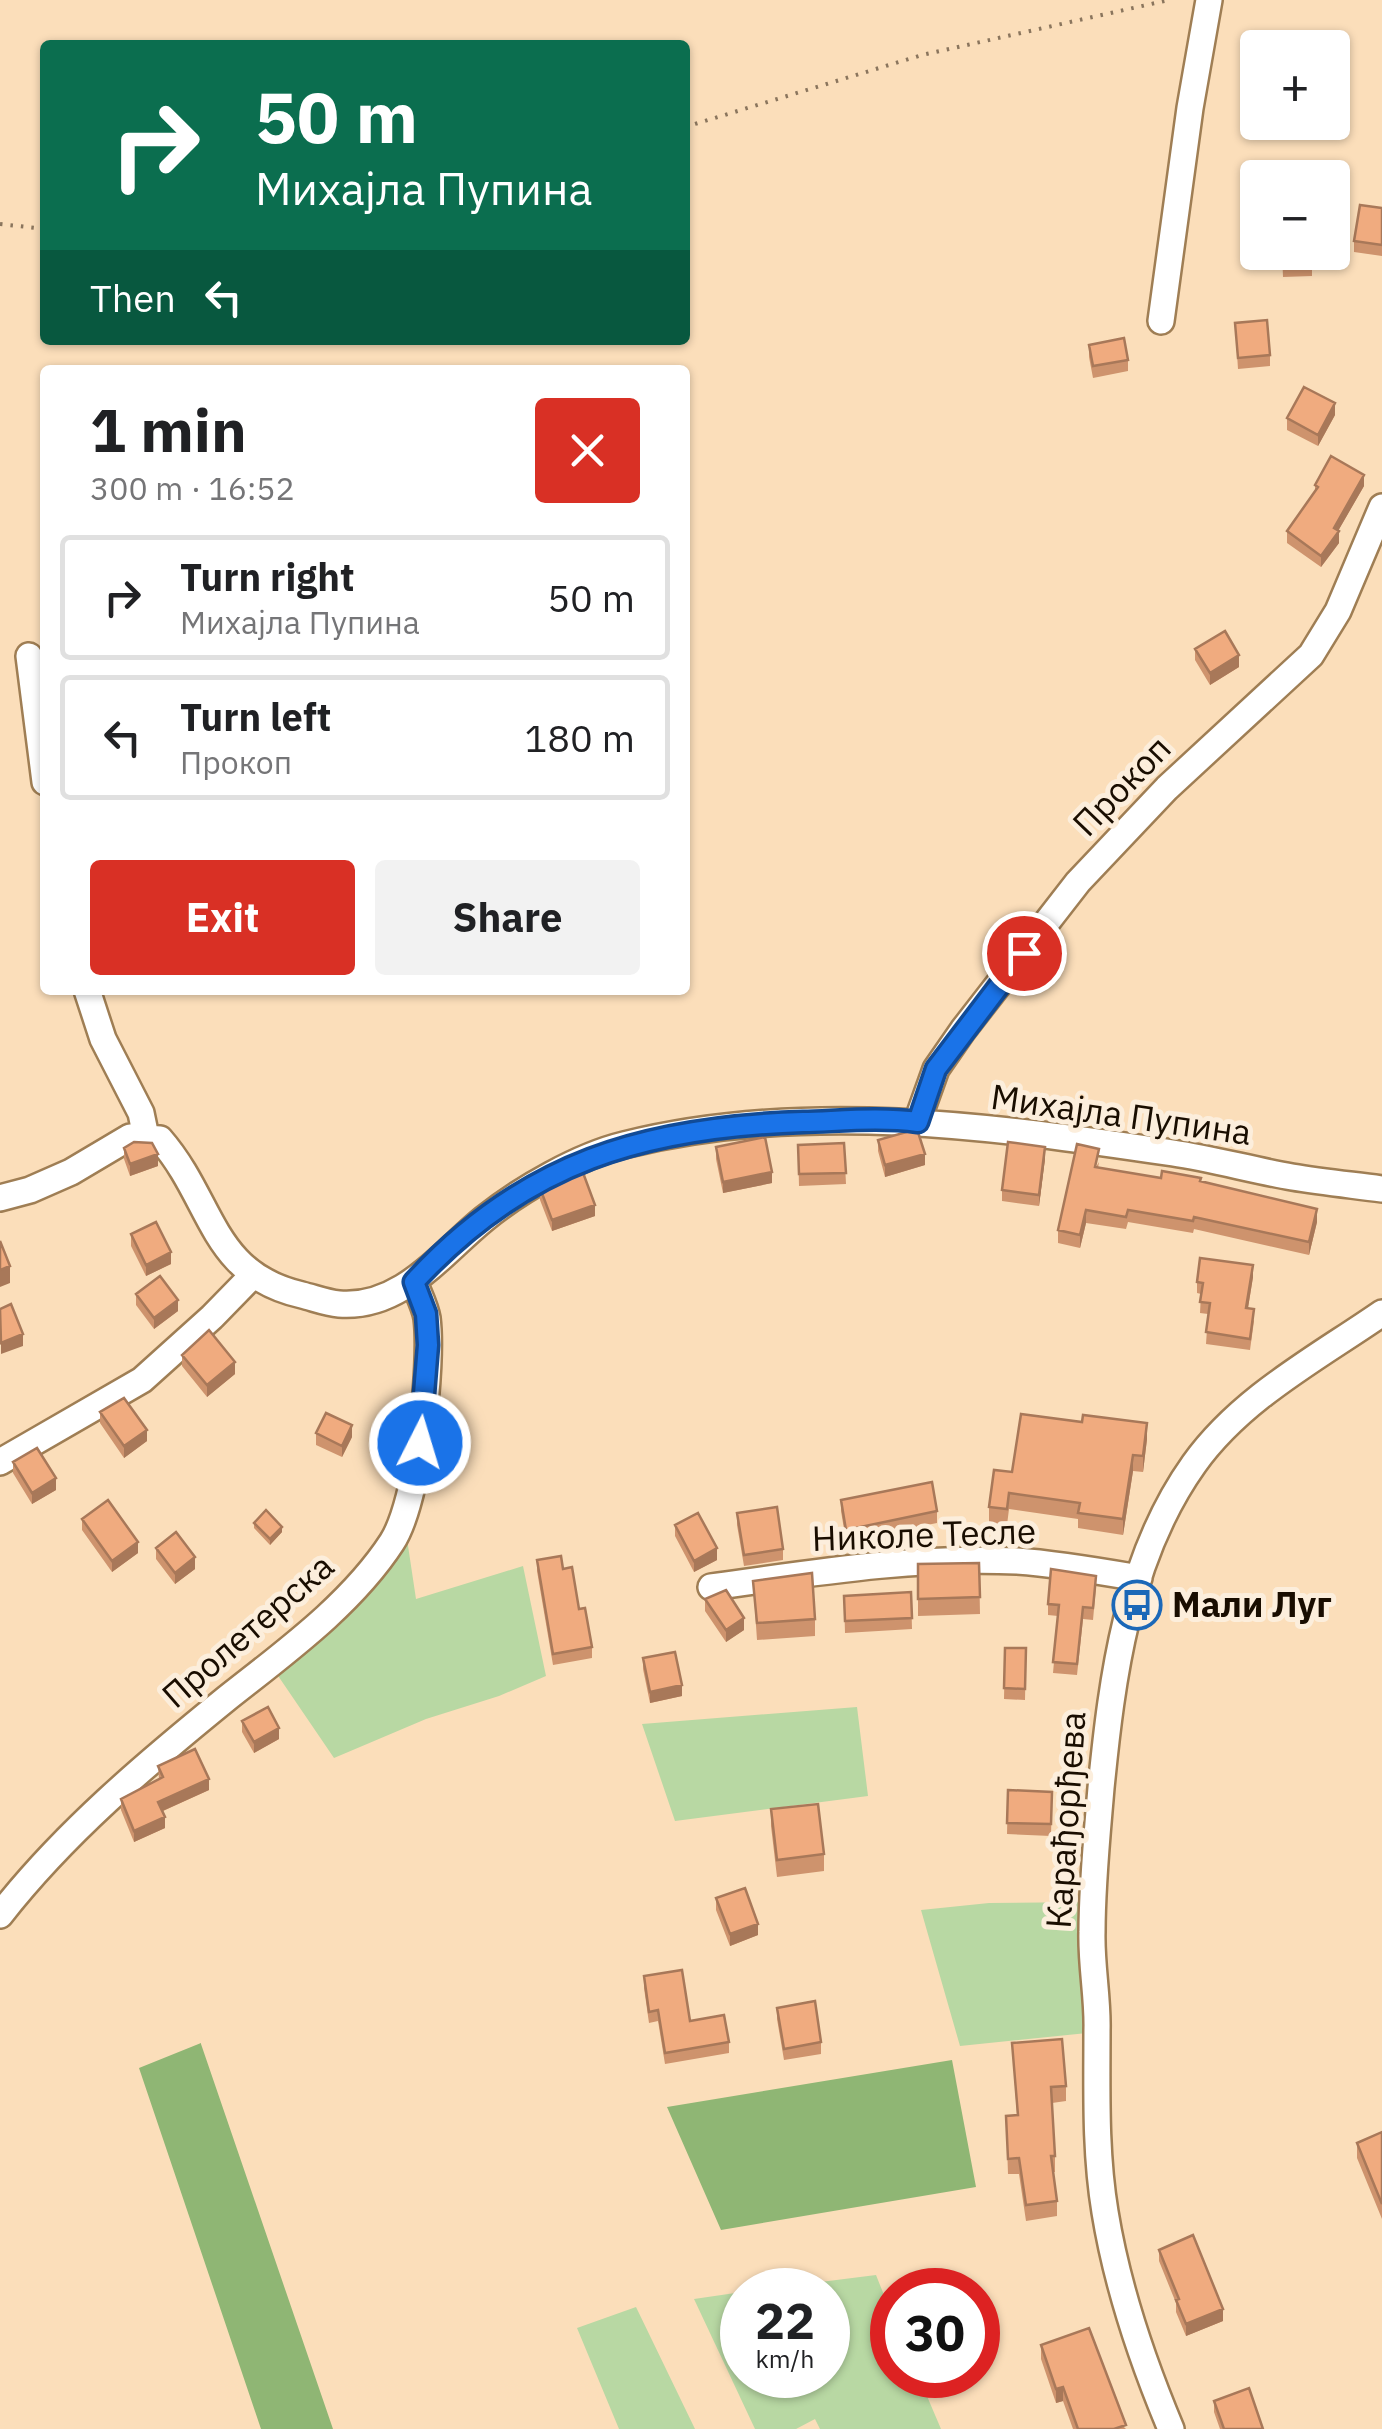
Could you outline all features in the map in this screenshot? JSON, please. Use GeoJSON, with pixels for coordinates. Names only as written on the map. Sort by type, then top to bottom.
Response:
{"type":"FeatureCollection","features":[{"type":"Feature","properties":{"kind":"street"},"geometry":{"type":"LineString","coordinates":[[1162,321],[1190,108],[1209,0]]}},
{"type":"Feature","properties":{"kind":"street","name":"Прокоп"},"geometry":{"type":"LineString","coordinates":[[918,1122],[936,1069],[1078,882],[1167,788],[1311,654],[1338,611],[1382,507]]}},
{"type":"Feature","properties":{"kind":"street"},"geometry":{"type":"LineString","coordinates":[[28,656],[40,745]]}},
{"type":"Feature","properties":{"kind":"street"},"geometry":{"type":"LineString","coordinates":[[89,995],[102,1039],[140,1113],[146,1137]]}},
{"type":"Feature","properties":{"kind":"street","name":"Михајла Пупина"},"geometry":{"type":"LineString","coordinates":[[414,1282],[487,1216],[549,1176],[620,1146],[738,1124],[918,1122],[1176,1153],[1292,1177],[1382,1190]]}},
{"type":"Feature","properties":{"kind":"street"},"geometry":{"type":"LineString","coordinates":[[0,1198],[71,1172],[130,1138],[146,1137],[160,1140],[180,1163],[230,1253],[252,1276],[286,1292],[340,1304],[386,1298],[414,1282]]}},
{"type":"Feature","properties":{"kind":"street"},"geometry":{"type":"LineString","coordinates":[[0,1462],[142,1380],[212,1318],[252,1276]]}},
{"type":"Feature","properties":{"kind":"street","name":"Пролетерска"},"geometry":{"type":"LineString","coordinates":[[0,1914],[49,1856],[183,1734],[299,1641],[391,1544],[404,1519],[420,1443],[428,1345],[426,1314],[414,1282]]}},
{"type":"Feature","properties":{"kind":"street","name":"Карађорђева"},"geometry":{"type":"LineString","coordinates":[[1171,2429],[1139,2347],[1112,2248],[1101,2187],[1093,1870],[1114,1665],[1139,1578],[1168,1506],[1210,1442],[1246,1407],[1382,1313]]}},
{"type":"Feature","properties":{"kind":"street","name":"Николе Тесле"},"geometry":{"type":"LineString","coordinates":[[711,1587],[856,1568],[938,1562],[1051,1564],[1139,1578]]}},
{"type":"Feature","properties":{"kind":"path"},"geometry":{"type":"LineString","coordinates":[[690,125],[922,55],[1169,0]]}},
{"type":"Feature","properties":{"kind":"path"},"geometry":{"type":"LineString","coordinates":[[0,224],[40,228]]}},
{"type":"Feature","properties":{"kind":"green space"},"geometry":{"type":"Polygon","coordinates":[[[404,1519],[416,1599],[523,1566],[546,1676],[426,1719],[334,1758],[270,1664],[404,1519]]]}},
{"type":"Feature","properties":{"kind":"green space"},"geometry":{"type":"Polygon","coordinates":[[[857,1707],[868,1796],[675,1821],[642,1724],[857,1707]]]}},
{"type":"Feature","properties":{"kind":"green space"},"geometry":{"type":"Polygon","coordinates":[[[1092,1902],[1097,2032],[960,2046],[921,1910],[989,1903],[1092,1902]]]}},
{"type":"Feature","properties":{"kind":"green space"},"geometry":{"type":"Polygon","coordinates":[[[201,2043],[333,2429],[261,2429],[139,2068],[201,2043]]]}},
{"type":"Feature","properties":{"kind":"green space"},"geometry":{"type":"Polygon","coordinates":[[[952,2060],[976,2187],[721,2230],[667,2107],[952,2060]]]}},
{"type":"Feature","properties":{"kind":"green space"},"geometry":{"type":"Polygon","coordinates":[[[870,2276],[870,2398],[928,2398],[941,2429],[820,2429],[815,2419],[796,2429],[755,2429],[740,2398],[850,2398],[850,2278],[870,2276]]]}},
{"type":"Feature","properties":{"kind":"green space"},"geometry":{"type":"Polygon","coordinates":[[[720,2295],[720,2354],[694,2299],[720,2295]]]}},
{"type":"Feature","properties":{"kind":"green space"},"geometry":{"type":"Polygon","coordinates":[[[636,2307],[695,2429],[619,2429],[577,2328],[636,2307]]]}},
{"type":"Feature","properties":{"kind":"building"},"geometry":{"type":"Polygon","coordinates":[[[1360,205],[1382,208],[1382,245],[1354,241],[1360,205]]]}},
{"type":"Feature","properties":{"kind":"building"},"geometry":{"type":"Polygon","coordinates":[[[1267,320],[1270,355],[1238,358],[1235,323],[1267,320]]]}},
{"type":"Feature","properties":{"kind":"building"},"geometry":{"type":"Polygon","coordinates":[[[1124,338],[1128,360],[1093,366],[1089,345],[1124,338]]]}},
{"type":"Feature","properties":{"kind":"building"},"geometry":{"type":"Polygon","coordinates":[[[1304,387],[1335,403],[1318,435],[1287,418],[1304,387]]]}},
{"type":"Feature","properties":{"kind":"building"},"geometry":{"type":"Polygon","coordinates":[[[1331,456],[1364,475],[1334,528],[1339,531],[1321,556],[1287,531],[1318,487],[1315,485],[1331,456]]]}},
{"type":"Feature","properties":{"kind":"building"},"geometry":{"type":"Polygon","coordinates":[[[1225,631],[1239,655],[1210,673],[1195,649],[1225,631]]]}},
{"type":"Feature","properties":{"kind":"building"},"geometry":{"type":"Polygon","coordinates":[[[917,1129],[925,1154],[885,1165],[878,1140],[917,1129]]]}},
{"type":"Feature","properties":{"kind":"building"},"geometry":{"type":"Polygon","coordinates":[[[765,1137],[772,1172],[723,1182],[716,1147],[765,1137]]]}},
{"type":"Feature","properties":{"kind":"building"},"geometry":{"type":"Polygon","coordinates":[[[134,1142],[152,1143],[158,1154],[130,1164],[124,1148],[134,1142]]]}},
{"type":"Feature","properties":{"kind":"building"},"geometry":{"type":"Polygon","coordinates":[[[1008,1142],[1045,1147],[1039,1195],[1002,1190],[1008,1142]]]}},
{"type":"Feature","properties":{"kind":"building"},"geometry":{"type":"Polygon","coordinates":[[[844,1143],[846,1173],[799,1174],[798,1145],[844,1143]]]}},
{"type":"Feature","properties":{"kind":"building"},"geometry":{"type":"Polygon","coordinates":[[[1077,1144],[1099,1149],[1095,1167],[1161,1178],[1162,1171],[1201,1178],[1200,1181],[1317,1209],[1309,1242],[1194,1217],[1193,1221],[1128,1210],[1126,1217],[1086,1210],[1080,1235],[1058,1230],[1077,1144]]]}},
{"type":"Feature","properties":{"kind":"building"},"geometry":{"type":"Polygon","coordinates":[[[582,1170],[595,1205],[552,1220],[540,1188],[582,1170]]]}},
{"type":"Feature","properties":{"kind":"building"},"geometry":{"type":"Polygon","coordinates":[[[156,1222],[171,1252],[146,1265],[131,1234],[156,1222]]]}},
{"type":"Feature","properties":{"kind":"building"},"geometry":{"type":"Polygon","coordinates":[[[0,1241],[10,1266],[0,1270],[0,1241]]]}},
{"type":"Feature","properties":{"kind":"building"},"geometry":{"type":"Polygon","coordinates":[[[1200,1258],[1253,1265],[1246,1308],[1254,1309],[1250,1339],[1206,1332],[1210,1303],[1200,1302],[1200,1258]]]}},
{"type":"Feature","properties":{"kind":"building"},"geometry":{"type":"Polygon","coordinates":[[[160,1276],[178,1300],[154,1318],[136,1294],[160,1276]]]}},
{"type":"Feature","properties":{"kind":"building"},"geometry":{"type":"Polygon","coordinates":[[[11,1304],[23,1334],[1,1343],[0,1309],[11,1304]]]}},
{"type":"Feature","properties":{"kind":"building"},"geometry":{"type":"Polygon","coordinates":[[[209,1330],[235,1362],[207,1385],[182,1355],[209,1330]]]}},
{"type":"Feature","properties":{"kind":"building"},"geometry":{"type":"Polygon","coordinates":[[[124,1398],[147,1430],[124,1446],[100,1412],[124,1398]]]}},
{"type":"Feature","properties":{"kind":"building"},"geometry":{"type":"Polygon","coordinates":[[[326,1413],[352,1425],[342,1446],[316,1433],[326,1413]]]}},
{"type":"Feature","properties":{"kind":"building"},"geometry":{"type":"Polygon","coordinates":[[[1021,1414],[1082,1422],[1083,1415],[1147,1423],[1143,1456],[1133,1455],[1123,1519],[1078,1513],[1080,1503],[1009,1493],[1007,1509],[989,1507],[994,1470],[1012,1472],[1021,1414]]]}},
{"type":"Feature","properties":{"kind":"building"},"geometry":{"type":"Polygon","coordinates":[[[37,1448],[56,1478],[32,1493],[13,1462],[37,1448]]]}},
{"type":"Feature","properties":{"kind":"building"},"geometry":{"type":"Polygon","coordinates":[[[932,1482],[937,1511],[846,1530],[841,1500],[932,1482]]]}},
{"type":"Feature","properties":{"kind":"building"},"geometry":{"type":"Polygon","coordinates":[[[108,1500],[138,1542],[112,1561],[82,1519],[108,1500]]]}},
{"type":"Feature","properties":{"kind":"building"},"geometry":{"type":"Polygon","coordinates":[[[777,1507],[783,1549],[744,1555],[737,1513],[777,1507]]]}},
{"type":"Feature","properties":{"kind":"building"},"geometry":{"type":"Polygon","coordinates":[[[266,1510],[282,1527],[270,1539],[254,1523],[266,1510]]]}},
{"type":"Feature","properties":{"kind":"building"},"geometry":{"type":"Polygon","coordinates":[[[698,1513],[717,1548],[694,1561],[675,1525],[698,1513]]]}},
{"type":"Feature","properties":{"kind":"building"},"geometry":{"type":"Polygon","coordinates":[[[176,1532],[195,1557],[175,1573],[156,1548],[176,1532]]]}},
{"type":"Feature","properties":{"kind":"building"},"geometry":{"type":"Polygon","coordinates":[[[561,1556],[563,1569],[572,1567],[579,1609],[585,1608],[592,1647],[553,1654],[537,1560],[561,1556]]]}},
{"type":"Feature","properties":{"kind":"building"},"geometry":{"type":"Polygon","coordinates":[[[979,1563],[980,1597],[918,1599],[918,1564],[979,1563]]]}},
{"type":"Feature","properties":{"kind":"building"},"geometry":{"type":"Polygon","coordinates":[[[1051,1569],[1096,1576],[1093,1608],[1083,1607],[1077,1664],[1053,1662],[1059,1605],[1048,1604],[1051,1569]]]}},
{"type":"Feature","properties":{"kind":"building"},"geometry":{"type":"Polygon","coordinates":[[[812,1573],[815,1619],[757,1623],[753,1581],[812,1573]]]}},
{"type":"Feature","properties":{"kind":"building"},"geometry":{"type":"Polygon","coordinates":[[[726,1590],[744,1618],[726,1630],[705,1599],[726,1590]]]}},
{"type":"Feature","properties":{"kind":"building"},"geometry":{"type":"Polygon","coordinates":[[[911,1592],[912,1618],[845,1621],[844,1596],[911,1592]]]}},
{"type":"Feature","properties":{"kind":"building"},"geometry":{"type":"Polygon","coordinates":[[[1005,1648],[1026,1648],[1025,1689],[1004,1688],[1005,1648]]]}},
{"type":"Feature","properties":{"kind":"building"},"geometry":{"type":"Polygon","coordinates":[[[675,1652],[682,1685],[650,1692],[643,1658],[675,1652]]]}},
{"type":"Feature","properties":{"kind":"building"},"geometry":{"type":"Polygon","coordinates":[[[268,1707],[279,1728],[254,1742],[242,1721],[268,1707]]]}},
{"type":"Feature","properties":{"kind":"building"},"geometry":{"type":"Polygon","coordinates":[[[195,1749],[209,1779],[158,1802],[165,1817],[134,1831],[121,1799],[163,1777],[158,1766],[195,1749]]]}},
{"type":"Feature","properties":{"kind":"building"},"geometry":{"type":"Polygon","coordinates":[[[1008,1790],[1052,1792],[1051,1824],[1007,1823],[1008,1790]]]}},
{"type":"Feature","properties":{"kind":"building"},"geometry":{"type":"Polygon","coordinates":[[[818,1804],[824,1854],[777,1860],[771,1809],[818,1804]]]}},
{"type":"Feature","properties":{"kind":"building"},"geometry":{"type":"Polygon","coordinates":[[[745,1888],[758,1924],[730,1934],[716,1898],[745,1888]]]}},
{"type":"Feature","properties":{"kind":"building"},"geometry":{"type":"Polygon","coordinates":[[[682,1970],[690,2021],[724,2015],[729,2042],[665,2053],[658,2010],[649,2012],[644,1976],[682,1970]]]}},
{"type":"Feature","properties":{"kind":"building"},"geometry":{"type":"Polygon","coordinates":[[[815,2001],[821,2042],[784,2049],[777,2008],[815,2001]]]}},
{"type":"Feature","properties":{"kind":"building"},"geometry":{"type":"Polygon","coordinates":[[[1062,2039],[1066,2086],[1051,2087],[1055,2156],[1051,2156],[1057,2201],[1026,2205],[1019,2158],[1008,2159],[1006,2116],[1018,2115],[1012,2043],[1062,2039]]]}},
{"type":"Feature","properties":{"kind":"building"},"geometry":{"type":"Polygon","coordinates":[[[1382,2132],[1382,2204],[1357,2143],[1382,2132]]]}},
{"type":"Feature","properties":{"kind":"building"},"geometry":{"type":"Polygon","coordinates":[[[1193,2235],[1223,2309],[1186,2324],[1159,2250],[1193,2235]]]}},
{"type":"Feature","properties":{"kind":"building"},"geometry":{"type":"Polygon","coordinates":[[[1089,2328],[1126,2425],[1114,2429],[1078,2429],[1063,2387],[1056,2389],[1041,2345],[1089,2328]]]}},
{"type":"Feature","properties":{"kind":"building"},"geometry":{"type":"Polygon","coordinates":[[[1249,2388],[1263,2429],[1224,2429],[1214,2401],[1249,2388]]]}},
{"type":"Feature","properties":{"kind":"place","name":"Мали Луг"},"geometry":{"type":"Point","coordinates":[1137,1605]}},
{"type":"Feature","properties":{"kind":"route"},"geometry":{"type":"LineString","coordinates":[[420,1443],[428,1345],[426,1314],[414,1282],[487,1216],[549,1176],[588,1157],[661,1137],[738,1124],[918,1122],[936,1069],[1024,953]]}}]}
